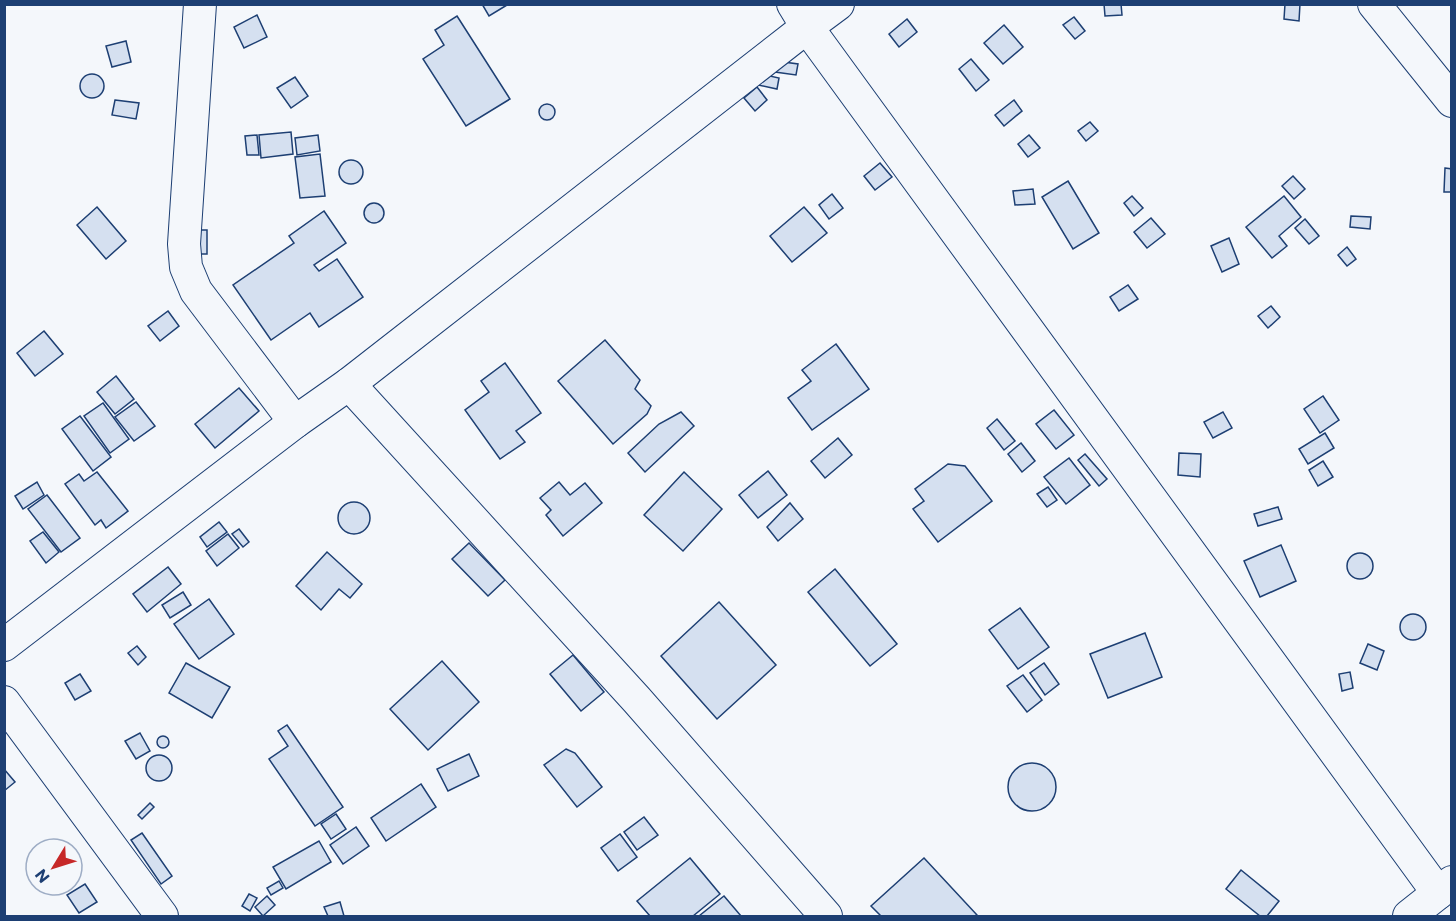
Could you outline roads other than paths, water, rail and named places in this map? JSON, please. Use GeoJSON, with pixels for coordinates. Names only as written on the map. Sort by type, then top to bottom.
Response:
{"type":"FeatureCollection","features":[{"type":"Feature","properties":{"kind":"street"},"geometry":{"type":"LineString","coordinates":[[200,4],[184,244],[186,267],[196,291],[295,422]]}},
{"type":"Feature","properties":{"kind":"street"},"geometry":{"type":"LineString","coordinates":[[4,645],[295,422],[349,384],[800,16],[838,4]]}},
{"type":"Feature","properties":{"kind":"street"},"geometry":{"type":"LineString","coordinates":[[1374,4],[1452,102]]}},
{"type":"Feature","properties":{"kind":"street"},"geometry":{"type":"LineString","coordinates":[[800,16],[1445,888],[1408,916]]}},
{"type":"Feature","properties":{"kind":"street"},"geometry":{"type":"LineString","coordinates":[[349,384],[637,700],[826,916]]}},
{"type":"Feature","properties":{"kind":"street"},"geometry":{"type":"LineString","coordinates":[[4,702],[162,916]]}}]}
